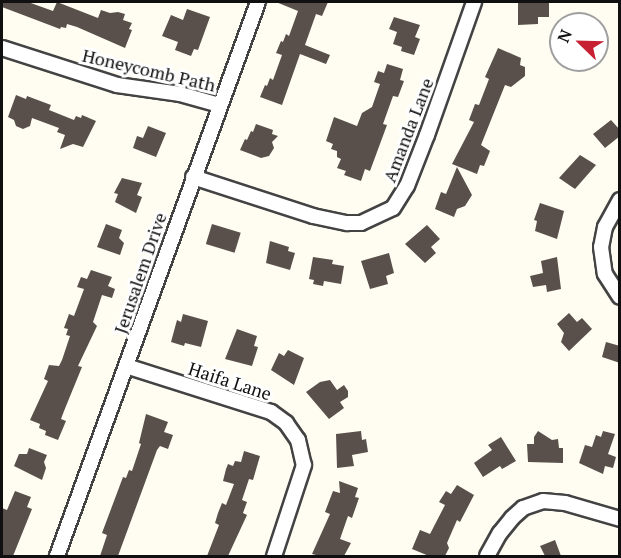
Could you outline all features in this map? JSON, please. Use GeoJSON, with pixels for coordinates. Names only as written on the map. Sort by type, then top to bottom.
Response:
{"type":"FeatureCollection","features":[{"type":"Feature","properties":{"kind":"street","name":"Jerusalem Drive"},"geometry":{"type":"LineString","coordinates":[[57,556],[258,2]]}},
{"type":"Feature","properties":{"kind":"street","name":"Amanda Lane"},"geometry":{"type":"LineString","coordinates":[[193,177],[313,216],[347,223],[361,223],[393,208],[407,186],[474,2]]}},
{"type":"Feature","properties":{"kind":"street","name":"Honeycomb Path"},"geometry":{"type":"LineString","coordinates":[[2,48],[117,85],[180,94],[220,105]]}},
{"type":"Feature","properties":{"kind":"street"},"geometry":{"type":"LineString","coordinates":[[620,200],[605,228],[601,247],[606,274],[620,297]]}},
{"type":"Feature","properties":{"kind":"street","name":"Haifa Lane"},"geometry":{"type":"LineString","coordinates":[[126,366],[271,412],[286,423],[298,440],[304,465],[274,556]]}},
{"type":"Feature","properties":{"kind":"street"},"geometry":{"type":"LineString","coordinates":[[487,556],[512,518],[523,508],[543,501],[565,503],[620,519]]}},
{"type":"Feature","properties":{"kind":"building"},"geometry":{"type":"Polygon","coordinates":[[[2,2],[28,2],[53,11],[57,2],[98,18],[101,10],[110,13],[118,12],[125,14],[123,20],[132,23],[129,29],[132,30],[125,48],[67,24],[66,28],[61,27],[60,29],[2,7],[2,2]]]}},
{"type":"Feature","properties":{"kind":"building"},"geometry":{"type":"Polygon","coordinates":[[[276,2],[328,2],[322,16],[316,14],[305,45],[330,55],[326,64],[300,54],[282,105],[260,97],[270,78],[273,80],[282,55],[276,53],[286,34],[289,36],[298,11],[276,2]]]}},
{"type":"Feature","properties":{"kind":"building"},"geometry":{"type":"Polygon","coordinates":[[[518,2],[549,2],[549,17],[538,17],[538,24],[518,25],[518,2]]]}},
{"type":"Feature","properties":{"kind":"building"},"geometry":{"type":"Polygon","coordinates":[[[187,9],[210,17],[198,50],[194,49],[191,56],[175,50],[178,42],[162,36],[171,15],[183,20],[187,9]]]}},
{"type":"Feature","properties":{"kind":"building"},"geometry":{"type":"Polygon","coordinates":[[[394,17],[420,25],[415,37],[420,39],[414,55],[401,51],[402,47],[393,44],[397,32],[389,29],[394,17]]]}},
{"type":"Feature","properties":{"kind":"building"},"geometry":{"type":"Polygon","coordinates":[[[498,48],[521,58],[520,65],[525,67],[525,76],[511,87],[505,85],[481,145],[490,151],[484,166],[480,165],[477,174],[452,164],[474,122],[469,120],[475,104],[479,105],[489,79],[485,77],[498,48]]]}},
{"type":"Feature","properties":{"kind":"building"},"geometry":{"type":"Polygon","coordinates":[[[387,64],[403,69],[400,80],[404,81],[398,97],[393,96],[383,124],[387,125],[370,171],[365,169],[361,181],[344,175],[346,171],[337,168],[341,159],[337,157],[337,151],[331,149],[333,144],[326,141],[334,117],[357,126],[362,113],[372,107],[380,84],[374,82],[378,71],[384,73],[387,64]]]}},
{"type":"Feature","properties":{"kind":"building"},"geometry":{"type":"Polygon","coordinates":[[[16,95],[26,99],[27,96],[51,105],[49,110],[74,120],[76,116],[81,118],[82,115],[96,121],[83,147],[73,144],[60,149],[65,135],[57,132],[59,128],[32,118],[30,126],[23,129],[16,126],[14,120],[8,117],[16,95]]]}},
{"type":"Feature","properties":{"kind":"building"},"geometry":{"type":"Polygon","coordinates":[[[611,120],[620,130],[620,136],[605,148],[593,134],[611,120]]]}},
{"type":"Feature","properties":{"kind":"building"},"geometry":{"type":"Polygon","coordinates":[[[256,124],[273,130],[272,134],[278,136],[272,142],[274,148],[269,156],[261,158],[240,150],[256,124]]]}},
{"type":"Feature","properties":{"kind":"building"},"geometry":{"type":"Polygon","coordinates":[[[148,126],[166,133],[156,157],[133,148],[137,136],[143,138],[148,126]]]}},
{"type":"Feature","properties":{"kind":"building"},"geometry":{"type":"Polygon","coordinates":[[[580,155],[596,165],[575,189],[559,178],[580,155]]]}},
{"type":"Feature","properties":{"kind":"building"},"geometry":{"type":"Polygon","coordinates":[[[457,167],[472,195],[465,206],[457,209],[454,217],[435,209],[441,192],[446,194],[457,167]]]}},
{"type":"Feature","properties":{"kind":"building"},"geometry":{"type":"Polygon","coordinates":[[[122,178],[142,183],[137,195],[142,197],[136,213],[115,202],[118,194],[114,193],[122,178]]]}},
{"type":"Feature","properties":{"kind":"building"},"geometry":{"type":"Polygon","coordinates":[[[540,203],[564,211],[557,239],[535,231],[537,221],[534,220],[540,203]]]}},
{"type":"Feature","properties":{"kind":"building"},"geometry":{"type":"Polygon","coordinates":[[[106,224],[122,230],[119,238],[124,243],[120,255],[97,247],[106,224]]]}},
{"type":"Feature","properties":{"kind":"building"},"geometry":{"type":"Polygon","coordinates":[[[212,224],[241,233],[235,253],[206,244],[212,224]]]}},
{"type":"Feature","properties":{"kind":"building"},"geometry":{"type":"Polygon","coordinates":[[[427,225],[440,239],[431,247],[436,253],[425,263],[405,244],[427,225]]]}},
{"type":"Feature","properties":{"kind":"building"},"geometry":{"type":"Polygon","coordinates":[[[270,241],[289,247],[288,251],[295,253],[290,270],[266,263],[270,241]]]}},
{"type":"Feature","properties":{"kind":"building"},"geometry":{"type":"Polygon","coordinates":[[[389,253],[394,273],[386,276],[388,284],[370,289],[361,261],[389,253]]]}},
{"type":"Feature","properties":{"kind":"building"},"geometry":{"type":"Polygon","coordinates":[[[313,257],[333,260],[332,264],[344,266],[341,284],[324,281],[323,286],[313,284],[314,280],[309,279],[313,257]]]}},
{"type":"Feature","properties":{"kind":"building"},"geometry":{"type":"Polygon","coordinates":[[[557,257],[561,289],[547,292],[546,285],[533,287],[530,276],[543,273],[541,261],[557,257]]]}},
{"type":"Feature","properties":{"kind":"building"},"geometry":{"type":"Polygon","coordinates":[[[91,270],[112,277],[108,286],[115,289],[112,298],[102,295],[93,322],[97,326],[78,366],[82,367],[61,419],[66,421],[58,440],[45,435],[46,431],[39,428],[40,424],[30,420],[48,381],[44,379],[49,365],[59,366],[62,360],[70,336],[66,335],[68,329],[64,328],[69,314],[74,316],[84,289],[77,287],[81,277],[87,279],[91,270]]]}},
{"type":"Feature","properties":{"kind":"building"},"geometry":{"type":"Polygon","coordinates":[[[569,313],[577,322],[582,318],[592,329],[569,351],[561,342],[564,333],[557,324],[569,313]]]}},
{"type":"Feature","properties":{"kind":"building"},"geometry":{"type":"Polygon","coordinates":[[[183,314],[208,321],[201,347],[185,343],[184,346],[171,342],[177,320],[181,322],[183,314]]]}},
{"type":"Feature","properties":{"kind":"building"},"geometry":{"type":"Polygon","coordinates":[[[237,329],[257,336],[254,346],[258,347],[252,366],[225,359],[237,329]]]}},
{"type":"Feature","properties":{"kind":"building"},"geometry":{"type":"Polygon","coordinates":[[[606,342],[620,346],[620,363],[602,357],[606,342]]]}},
{"type":"Feature","properties":{"kind":"building"},"geometry":{"type":"Polygon","coordinates":[[[288,350],[304,358],[294,385],[271,370],[279,353],[284,356],[288,350]]]}},
{"type":"Feature","properties":{"kind":"building"},"geometry":{"type":"Polygon","coordinates":[[[330,380],[337,390],[344,385],[348,391],[348,397],[340,402],[344,408],[329,419],[306,392],[320,382],[330,380]]]}},
{"type":"Feature","properties":{"kind":"building"},"geometry":{"type":"Polygon","coordinates":[[[146,414],[168,422],[164,432],[173,435],[168,449],[160,446],[157,450],[118,556],[100,556],[107,535],[102,533],[123,477],[126,478],[129,470],[132,471],[141,444],[139,443],[146,414]]]}},
{"type":"Feature","properties":{"kind":"building"},"geometry":{"type":"Polygon","coordinates":[[[361,431],[362,440],[366,439],[368,452],[352,455],[354,466],[337,468],[336,434],[361,431]]]}},
{"type":"Feature","properties":{"kind":"building"},"geometry":{"type":"Polygon","coordinates":[[[538,431],[552,440],[558,439],[559,448],[563,448],[563,463],[528,462],[527,444],[534,444],[534,437],[538,431]]]}},
{"type":"Feature","properties":{"kind":"building"},"geometry":{"type":"Polygon","coordinates":[[[603,431],[615,434],[608,454],[616,457],[613,468],[605,466],[603,474],[579,463],[585,445],[592,447],[596,435],[601,437],[603,431]]]}},
{"type":"Feature","properties":{"kind":"building"},"geometry":{"type":"Polygon","coordinates":[[[501,437],[516,461],[502,469],[500,466],[483,477],[474,463],[492,450],[488,445],[501,437]]]}},
{"type":"Feature","properties":{"kind":"building"},"geometry":{"type":"Polygon","coordinates":[[[29,448],[47,455],[42,480],[14,466],[19,454],[27,454],[29,448]]]}},
{"type":"Feature","properties":{"kind":"building"},"geometry":{"type":"Polygon","coordinates":[[[244,451],[260,456],[253,480],[249,479],[242,500],[247,502],[243,513],[247,515],[228,556],[207,556],[219,525],[215,523],[218,513],[222,503],[226,505],[234,484],[223,481],[226,469],[228,464],[233,466],[235,461],[241,462],[244,451]]]}},
{"type":"Feature","properties":{"kind":"building"},"geometry":{"type":"Polygon","coordinates":[[[339,481],[358,488],[355,497],[359,498],[352,518],[348,516],[340,539],[351,543],[344,556],[312,554],[330,514],[325,512],[333,491],[340,493],[339,481]]]}},
{"type":"Feature","properties":{"kind":"building"},"geometry":{"type":"Polygon","coordinates":[[[457,485],[474,495],[460,522],[457,520],[447,543],[449,548],[445,556],[429,556],[412,549],[420,530],[430,534],[445,505],[439,502],[446,491],[451,494],[457,485]]]}},
{"type":"Feature","properties":{"kind":"building"},"geometry":{"type":"Polygon","coordinates":[[[15,491],[31,497],[27,507],[32,509],[13,556],[2,556],[2,508],[7,510],[15,491]]]}},
{"type":"Feature","properties":{"kind":"building"},"geometry":{"type":"Polygon","coordinates":[[[555,540],[561,556],[545,556],[540,546],[555,540]]]}}]}
